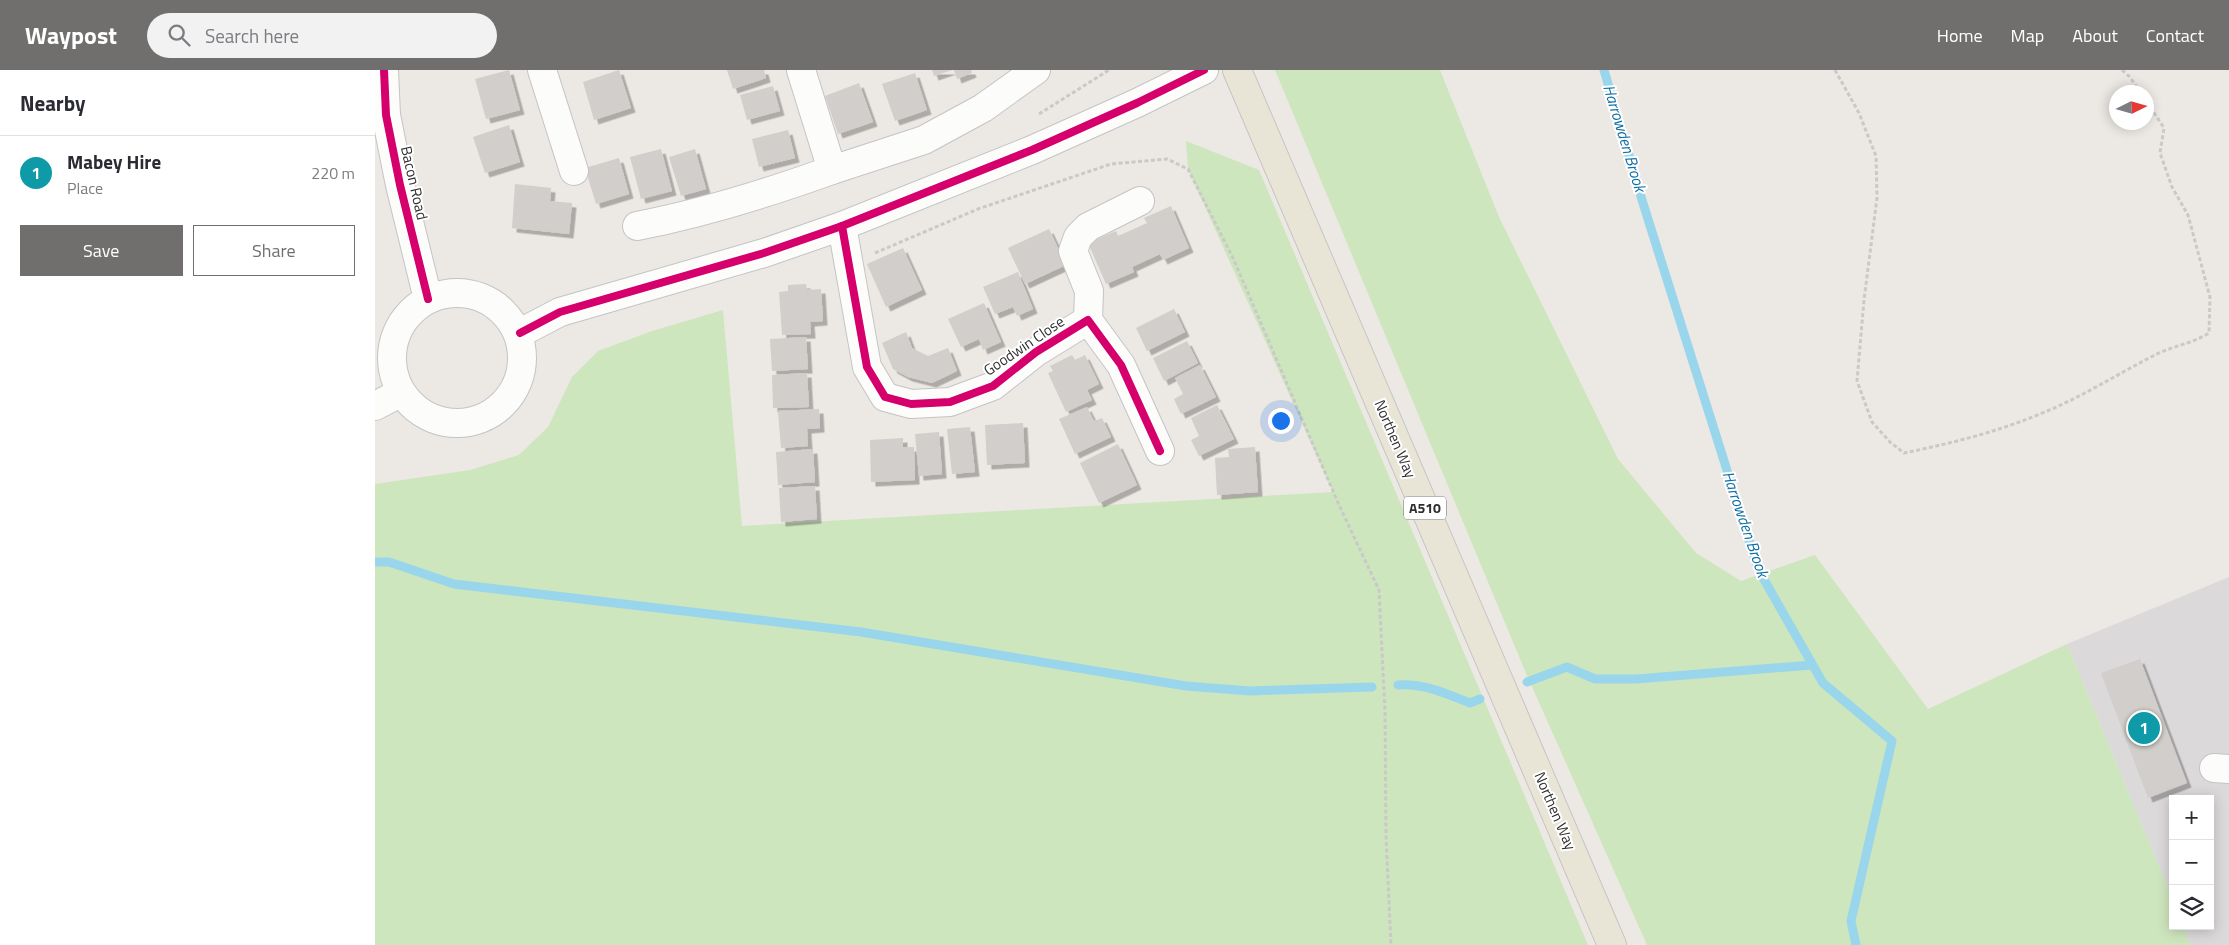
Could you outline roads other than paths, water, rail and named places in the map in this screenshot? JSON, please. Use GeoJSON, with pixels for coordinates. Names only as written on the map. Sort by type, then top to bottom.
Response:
{"type":"FeatureCollection","features":[{"type":"Feature","properties":{"kind":"main road","name":"Northen Way"},"geometry":{"type":"LineString","coordinates":[[1237,70],[1612,945]]}},
{"type":"Feature","properties":{"kind":"street","name":"Bacon Road"},"geometry":{"type":"LineString","coordinates":[[385,70],[388,123],[399,184],[428,299]]}},
{"type":"Feature","properties":{"kind":"street"},"geometry":{"type":"LineString","coordinates":[[544,70],[552,104],[574,171]]}},
{"type":"Feature","properties":{"kind":"street"},"geometry":{"type":"LineString","coordinates":[[801,70],[832,170]]}},
{"type":"Feature","properties":{"kind":"street"},"geometry":{"type":"LineString","coordinates":[[637,226],[702,212],[778,190],[924,140],[983,108],[1036,70]]}},
{"type":"Feature","properties":{"kind":"street"},"geometry":{"type":"LineString","coordinates":[[520,334],[560,312],[764,253],[841,226],[1017,156],[1137,103],[1204,70]]}},
{"type":"Feature","properties":{"kind":"street"},"geometry":{"type":"LineString","coordinates":[[1088,320],[1089,291],[1073,251],[1077,237],[1088,226],[1140,201]]}},
{"type":"Feature","properties":{"kind":"street","name":"Goodwin Close"},"geometry":{"type":"LineString","coordinates":[[841,226],[867,367],[885,397],[911,404],[950,402],[993,386],[1036,352],[1088,320],[1121,365],[1160,451]]}},
{"type":"Feature","properties":{"kind":"street"},"geometry":{"type":"LineString","coordinates":[[456,293],[482,296],[503,310],[520,334],[523,362],[517,389],[496,412],[467,422],[441,424],[419,413],[400,393],[392,363],[396,337],[406,314],[428,299],[456,293]]}},
{"type":"Feature","properties":{"kind":"street"},"geometry":{"type":"LineString","coordinates":[[375,406],[400,393]]}},
{"type":"Feature","properties":{"kind":"waterway","name":"Harrowden Brook"},"geometry":{"type":"LineString","coordinates":[[1604,70],[1642,200],[1758,569],[1823,683],[1892,741],[1851,921],[1856,945]]}},
{"type":"Feature","properties":{"kind":"waterway"},"geometry":{"type":"LineString","coordinates":[[375,562],[389,562],[454,584],[861,632],[1186,686],[1250,691],[1372,687]]}},
{"type":"Feature","properties":{"kind":"waterway"},"geometry":{"type":"LineString","coordinates":[[1527,682],[1567,667],[1595,679],[1636,679],[1812,665]]}},
{"type":"Feature","properties":{"kind":"waterway"},"geometry":{"type":"LineString","coordinates":[[1398,685],[1426,687],[1470,703],[1480,699]]}},
{"type":"Feature","properties":{"kind":"place","name":"Mabey Hire"},"geometry":{"type":"Point","coordinates":[2144,728]}}]}
